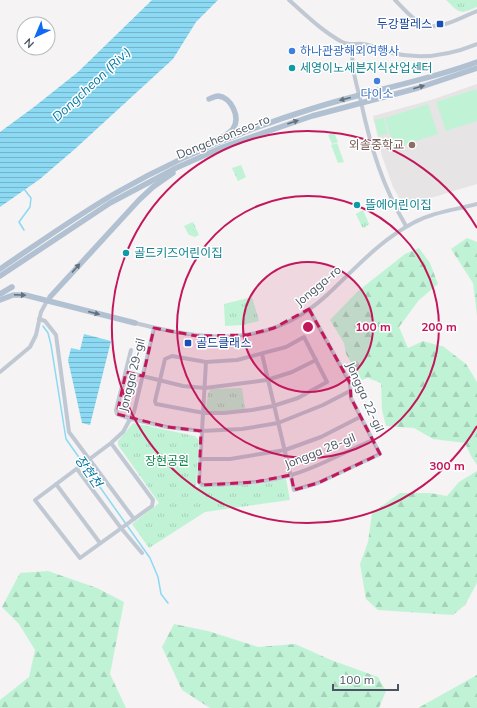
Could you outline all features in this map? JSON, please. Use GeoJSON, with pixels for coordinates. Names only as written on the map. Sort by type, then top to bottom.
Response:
{"type":"FeatureCollection","features":[{"type":"Feature","properties":{"kind":"main road","name":"Dongcheonseo-ro"},"geometry":{"type":"LineString","coordinates":[[0,269],[114,194],[175,163],[222,142],[310,109],[442,74],[477,62]]}},
{"type":"Feature","properties":{"kind":"main road","name":"Dongcheonseo-ro"},"geometry":{"type":"LineString","coordinates":[[0,276],[110,203],[193,160],[223,147],[312,116],[418,88],[477,68]]}},
{"type":"Feature","properties":{"kind":"main road"},"geometry":{"type":"LineString","coordinates":[[175,163],[228,133],[234,127],[236,116],[232,107],[223,98],[218,96],[214,96],[209,99]]}},
{"type":"Feature","properties":{"kind":"main road"},"geometry":{"type":"LineString","coordinates":[[48,299],[144,195],[171,174],[193,160]]}},
{"type":"Feature","properties":{"kind":"main road"},"geometry":{"type":"LineString","coordinates":[[0,294],[12,287]]}},
{"type":"Feature","properties":{"kind":"main road"},"geometry":{"type":"LineString","coordinates":[[0,300],[13,295],[19,295],[135,323]]}},
{"type":"Feature","properties":{"kind":"street"},"geometry":{"type":"LineString","coordinates":[[289,0],[328,34],[344,43],[353,45],[362,44],[392,53],[409,56],[445,54],[477,44]]}},
{"type":"Feature","properties":{"kind":"street"},"geometry":{"type":"LineString","coordinates":[[395,0],[416,20],[428,26],[440,26],[477,11]]}},
{"type":"Feature","properties":{"kind":"street"},"geometry":{"type":"LineString","coordinates":[[353,45],[352,65],[371,144],[380,174],[393,204],[406,226]]}},
{"type":"Feature","properties":{"kind":"street","name":"Jongga-ro"},"geometry":{"type":"LineString","coordinates":[[135,323],[197,336],[224,337],[241,336],[274,328],[309,309],[327,295],[375,248],[406,226],[424,217],[477,204]]}},
{"type":"Feature","properties":{"kind":"street"},"geometry":{"type":"LineString","coordinates":[[0,372],[30,347],[36,335],[41,312],[48,299]]}},
{"type":"Feature","properties":{"kind":"street","name":"Jongga 22-gil"},"geometry":{"type":"LineString","coordinates":[[291,475],[294,490],[318,483],[380,454],[360,417],[350,391],[350,383],[309,309]]}},
{"type":"Feature","properties":{"kind":"street"},"geometry":{"type":"LineString","coordinates":[[39,319],[45,321],[56,335],[69,432],[133,520]]}},
{"type":"Feature","properties":{"kind":"street","name":"Jongga 29-gil"},"geometry":{"type":"LineString","coordinates":[[111,443],[153,500],[152,506],[80,558],[35,500],[111,443],[123,432],[134,412],[154,328]]}},
{"type":"Feature","properties":{"kind":"street"},"geometry":{"type":"LineString","coordinates":[[304,337],[316,360],[327,382],[298,398],[273,406],[224,413],[204,413],[156,404],[165,359],[172,356],[206,362],[237,360],[286,347],[304,337]]}},
{"type":"Feature","properties":{"kind":"street"},"geometry":{"type":"LineString","coordinates":[[131,350],[116,410],[119,415],[131,419],[167,427],[201,431],[242,429],[278,423],[323,405],[350,391]]}},
{"type":"Feature","properties":{"kind":"street"},"geometry":{"type":"LineString","coordinates":[[262,354],[273,406],[291,475]]}},
{"type":"Feature","properties":{"kind":"street"},"geometry":{"type":"LineString","coordinates":[[126,372],[183,386],[205,388],[267,380],[292,372],[316,360]]}},
{"type":"Feature","properties":{"kind":"street"},"geometry":{"type":"LineString","coordinates":[[206,362],[204,413],[201,431],[201,459],[230,458],[285,450],[321,437],[360,417]]}},
{"type":"Feature","properties":{"kind":"street","name":"Jongga 28-gil"},"geometry":{"type":"LineString","coordinates":[[201,459],[199,482],[202,485],[255,482],[291,475],[335,458],[373,440]]}},
{"type":"Feature","properties":{"kind":"street"},"geometry":{"type":"LineString","coordinates":[[78,468],[142,553]]}},
{"type":"Feature","properties":{"kind":"street"},"geometry":{"type":"LineString","coordinates":[[56,484],[100,543]]}},
{"type":"Feature","properties":{"kind":"highlighted area"},"geometry":{"type":"Polygon","coordinates":[[[309,309],[350,383],[351,398],[380,454],[318,483],[294,490],[291,475],[255,482],[202,485],[199,482],[201,431],[167,427],[117,414],[126,372],[143,376],[154,328],[197,336],[247,335],[274,328],[309,309]]]}},
{"type":"Feature","properties":{"kind":"shaded area","name":"외솔중학교"},"geometry":{"type":"Polygon","coordinates":[[[477,84],[477,184],[404,206],[393,187],[382,156],[373,116],[431,100],[477,84]]]}},
{"type":"Feature","properties":{"kind":"green space"},"geometry":{"type":"Polygon","coordinates":[[[446,0],[477,0],[477,7],[463,12],[454,8],[446,0]]]}},
{"type":"Feature","properties":{"kind":"green space"},"geometry":{"type":"Polygon","coordinates":[[[476,89],[477,121],[446,131],[436,102],[476,89]]]}},
{"type":"Feature","properties":{"kind":"green space"},"geometry":{"type":"Polygon","coordinates":[[[428,104],[438,134],[394,148],[385,118],[428,104]]]}},
{"type":"Feature","properties":{"kind":"green space"},"geometry":{"type":"Polygon","coordinates":[[[384,118],[388,134],[379,136],[374,120],[384,118]]]}},
{"type":"Feature","properties":{"kind":"green space"},"geometry":{"type":"Polygon","coordinates":[[[334,132],[338,142],[332,144],[328,135],[334,132]]]}},
{"type":"Feature","properties":{"kind":"green space"},"geometry":{"type":"Polygon","coordinates":[[[337,143],[344,162],[338,163],[331,145],[337,143]]]}},
{"type":"Feature","properties":{"kind":"green space"},"geometry":{"type":"Polygon","coordinates":[[[241,165],[246,177],[238,181],[232,168],[241,165]]]}},
{"type":"Feature","properties":{"kind":"green space"},"geometry":{"type":"Polygon","coordinates":[[[363,210],[369,224],[364,228],[362,227],[356,214],[363,210]]]}},
{"type":"Feature","properties":{"kind":"green space"},"geometry":{"type":"Polygon","coordinates":[[[193,222],[199,235],[195,237],[189,235],[184,226],[193,222]]]}},
{"type":"Feature","properties":{"kind":"green space"},"geometry":{"type":"Polygon","coordinates":[[[467,238],[477,242],[477,315],[473,283],[451,249],[467,238]]]}},
{"type":"Feature","properties":{"kind":"green space"},"geometry":{"type":"Polygon","coordinates":[[[419,248],[430,263],[438,284],[419,300],[399,327],[408,348],[423,341],[444,347],[466,364],[477,382],[477,465],[465,443],[433,439],[414,428],[386,426],[382,410],[381,383],[368,378],[362,380],[346,354],[344,343],[330,320],[358,291],[405,254],[419,248]]]}},
{"type":"Feature","properties":{"kind":"green space"},"geometry":{"type":"Polygon","coordinates":[[[252,297],[259,321],[242,325],[225,326],[224,304],[252,297]]]}},
{"type":"Feature","properties":{"kind":"green space"},"geometry":{"type":"Polygon","coordinates":[[[242,388],[245,409],[214,412],[206,409],[208,393],[211,389],[242,388]]]}},
{"type":"Feature","properties":{"kind":"green space","name":"장현공원"},"geometry":{"type":"Polygon","coordinates":[[[133,423],[195,436],[199,440],[196,487],[260,484],[286,479],[290,500],[205,512],[149,548],[132,524],[159,503],[118,445],[118,441],[133,423]]]}},
{"type":"Feature","properties":{"kind":"green space"},"geometry":{"type":"Polygon","coordinates":[[[477,471],[477,583],[465,605],[453,615],[378,610],[366,599],[360,564],[368,542],[372,513],[400,493],[430,493],[447,496],[459,482],[477,471]]]}},
{"type":"Feature","properties":{"kind":"green space"},"geometry":{"type":"Polygon","coordinates":[[[48,571],[97,588],[124,602],[110,674],[126,708],[0,708],[0,700],[29,677],[35,650],[19,624],[2,607],[20,573],[48,571]]]}},
{"type":"Feature","properties":{"kind":"green space"},"geometry":{"type":"Polygon","coordinates":[[[174,624],[208,631],[258,647],[295,644],[331,660],[378,677],[386,691],[379,708],[210,708],[182,690],[162,647],[174,624]]]}},
{"type":"Feature","properties":{"kind":"green space"},"geometry":{"type":"Polygon","coordinates":[[[477,675],[477,708],[418,708],[477,675]]]}},
{"type":"Feature","properties":{"kind":"water","name":"Dongcheon (Riv.)"},"geometry":{"type":"Polygon","coordinates":[[[152,0],[218,0],[196,22],[173,59],[40,179],[0,207],[0,132],[78,72],[152,0]]]}},
{"type":"Feature","properties":{"kind":"water"},"geometry":{"type":"Polygon","coordinates":[[[84,334],[111,341],[90,425],[82,423],[68,360],[71,348],[80,350],[84,334]]]}},
{"type":"Feature","properties":{"kind":"waterway","name":"장현천"},"geometry":{"type":"LineString","coordinates":[[24,189],[31,198],[30,207],[19,222],[24,230]]}},
{"type":"Feature","properties":{"kind":"waterway","name":"장현천"},"geometry":{"type":"LineString","coordinates":[[43,326],[48,333],[51,345],[66,439],[150,558],[158,577],[161,594],[168,603]]}},
{"type":"Feature","properties":{"kind":"place","name":"두강팔레스"},"geometry":{"type":"Point","coordinates":[440,24]}},
{"type":"Feature","properties":{"kind":"place","name":"하나관광해외여행사"},"geometry":{"type":"Point","coordinates":[292,51]}},
{"type":"Feature","properties":{"kind":"place","name":"세영이노세븐지식산업센터"},"geometry":{"type":"Point","coordinates":[292,68]}},
{"type":"Feature","properties":{"kind":"place","name":"다이소"},"geometry":{"type":"Point","coordinates":[377,81]}},
{"type":"Feature","properties":{"kind":"place","name":"외솔중학교"},"geometry":{"type":"Point","coordinates":[412,145]}},
{"type":"Feature","properties":{"kind":"place","name":"뜰에어린이집"},"geometry":{"type":"Point","coordinates":[357,205]}},
{"type":"Feature","properties":{"kind":"place","name":"골드키즈어린이집"},"geometry":{"type":"Point","coordinates":[126,253]}},
{"type":"Feature","properties":{"kind":"place","name":"골드클래스"},"geometry":{"type":"Point","coordinates":[188,343]}}]}
